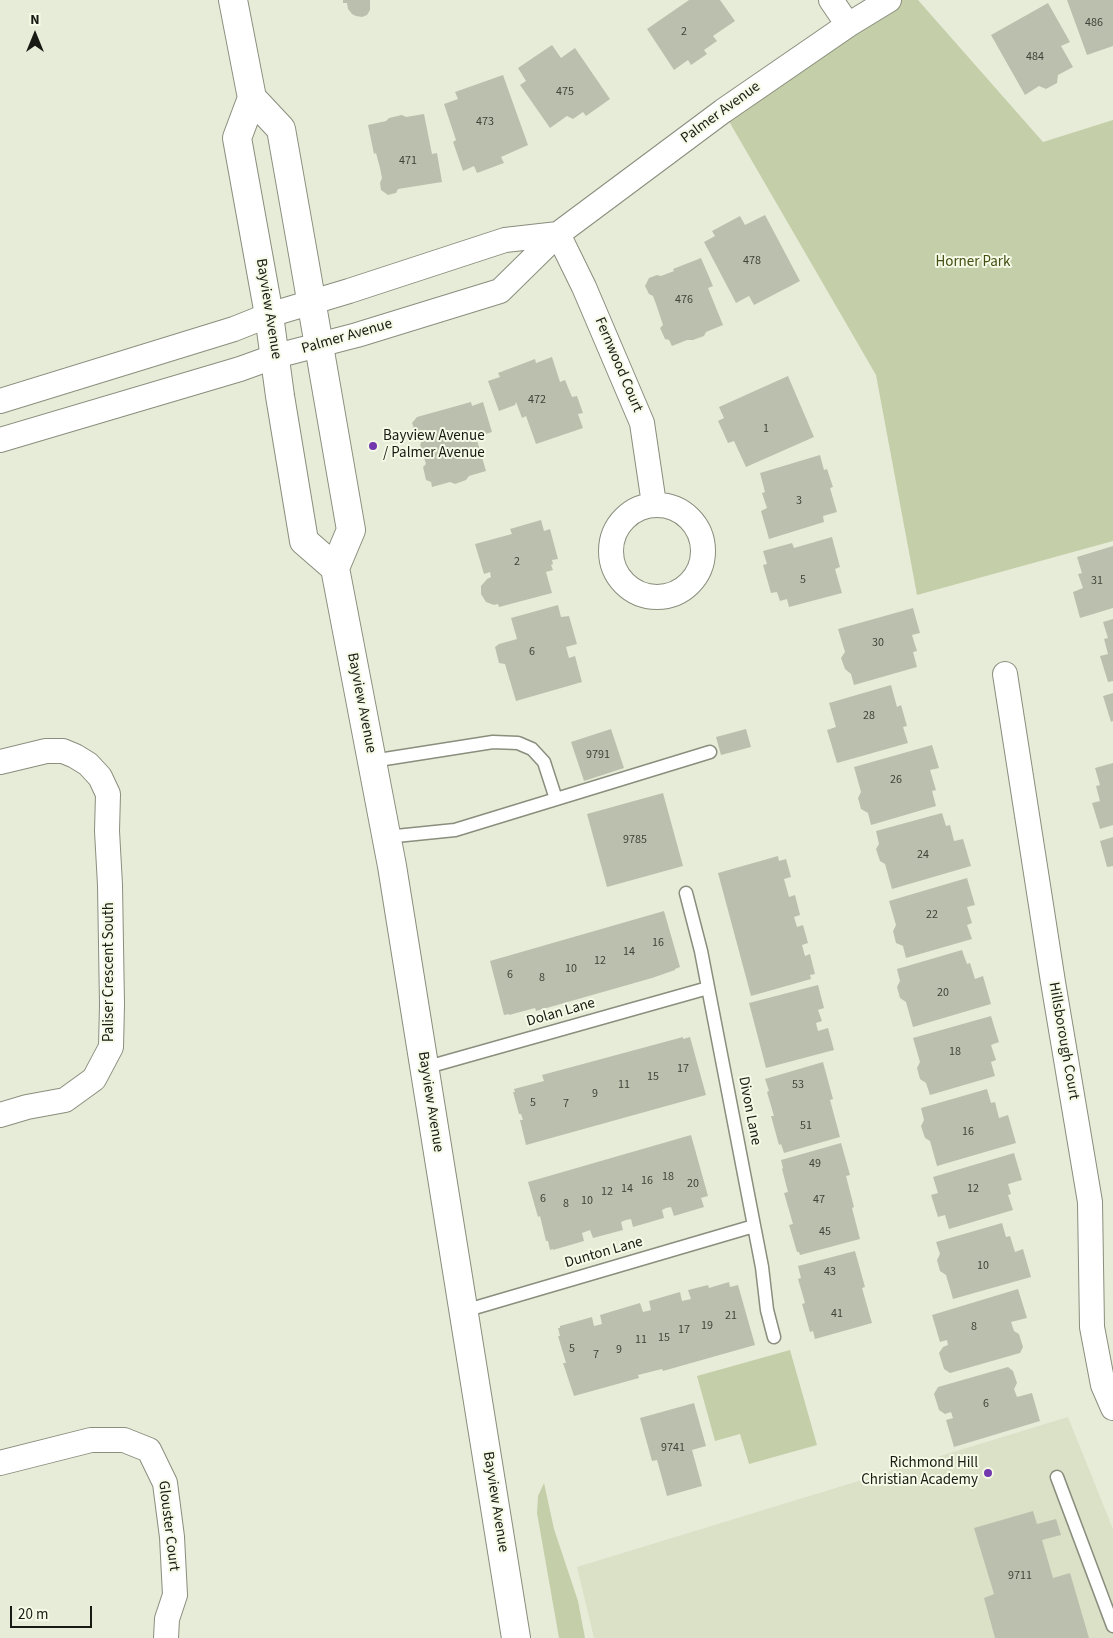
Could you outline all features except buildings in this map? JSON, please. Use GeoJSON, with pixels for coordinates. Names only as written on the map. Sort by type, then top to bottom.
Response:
{"type":"FeatureCollection","features":[{"type":"Feature","properties":{"kind":"main road"},"geometry":{"type":"LineString","coordinates":[[233,0],[252,98],[281,129],[351,530],[335,568]]}},
{"type":"Feature","properties":{"kind":"main road","name":"Bayview Avenue"},"geometry":{"type":"LineString","coordinates":[[252,98],[237,138],[276,356],[280,396],[304,541],[335,568],[386,837],[516,1638]]}},
{"type":"Feature","properties":{"kind":"street"},"geometry":{"type":"LineString","coordinates":[[831,0],[848,25]]}},
{"type":"Feature","properties":{"kind":"street","name":"Palmer Avenue"},"geometry":{"type":"LineString","coordinates":[[0,440],[231,372],[276,356],[357,335],[500,291],[558,234],[723,111],[848,25],[889,0]]}},
{"type":"Feature","properties":{"kind":"street"},"geometry":{"type":"LineString","coordinates":[[0,401],[234,329],[311,301],[349,291],[505,240],[558,234]]}},
{"type":"Feature","properties":{"kind":"street","name":"Fernwood Court"},"geometry":{"type":"LineString","coordinates":[[558,234],[584,286],[642,423],[654,504]]}},
{"type":"Feature","properties":{"kind":"street","name":"Hillsborough Court"},"geometry":{"type":"LineString","coordinates":[[1005,674],[1053,982],[1090,1202],[1092,1327],[1103,1385],[1113,1408]]}},
{"type":"Feature","properties":{"kind":"street","name":"Paliser Crescent South"},"geometry":{"type":"LineString","coordinates":[[0,762],[46,751],[63,751],[75,756],[88,765],[100,777],[108,794],[107,831],[112,996],[111,1047],[94,1080],[65,1100],[27,1107],[0,1115]]}},
{"type":"Feature","properties":{"kind":"street","name":"Glouster Court"},"geometry":{"type":"LineString","coordinates":[[0,1463],[91,1440],[124,1440],[149,1450],[165,1483],[172,1537],[175,1595],[166,1619],[166,1638]]}},
{"type":"Feature","properties":{"kind":"lane"},"geometry":{"type":"LineString","coordinates":[[372,761],[494,742],[518,743],[532,749],[544,762],[556,799]]}},
{"type":"Feature","properties":{"kind":"lane"},"geometry":{"type":"LineString","coordinates":[[386,837],[454,830],[710,752]]}},
{"type":"Feature","properties":{"kind":"lane","name":"Divon Lane"},"geometry":{"type":"LineString","coordinates":[[686,893],[701,951],[754,1226],[767,1310],[774,1337]]}},
{"type":"Feature","properties":{"kind":"lane","name":"Dolan Lane"},"geometry":{"type":"LineString","coordinates":[[424,1068],[708,988]]}},
{"type":"Feature","properties":{"kind":"lane","name":"Dunton Lane"},"geometry":{"type":"LineString","coordinates":[[464,1310],[754,1226]]}},
{"type":"Feature","properties":{"kind":"lane"},"geometry":{"type":"LineString","coordinates":[[1057,1477],[1113,1626]]}},
{"type":"Feature","properties":{"kind":"shaded area","name":"Richmond Hill Christian Academy"},"geometry":{"type":"Polygon","coordinates":[[[1068,1417],[1113,1529],[1113,1638],[594,1638],[577,1567],[1068,1417]]]}},
{"type":"Feature","properties":{"kind":"green space","name":"Horner Park"},"geometry":{"type":"Polygon","coordinates":[[[891,0],[918,0],[1043,142],[1113,120],[1113,541],[917,595],[876,375],[723,111],[891,0]]]}},
{"type":"Feature","properties":{"kind":"green space"},"geometry":{"type":"Polygon","coordinates":[[[790,1350],[817,1445],[749,1464],[740,1434],[715,1441],[697,1376],[790,1350]]]}},
{"type":"Feature","properties":{"kind":"green space"},"geometry":{"type":"Polygon","coordinates":[[[544,1483],[554,1529],[578,1601],[585,1638],[559,1638],[537,1513],[538,1496],[544,1483]]]}},
{"type":"Feature","properties":{"kind":"place","name":"Bayview Avenue / Palmer Avenue"},"geometry":{"type":"Point","coordinates":[373,446]}},
{"type":"Feature","properties":{"kind":"place","name":"Richmond Hill Christian Academy"},"geometry":{"type":"Point","coordinates":[988,1473]}}]}
